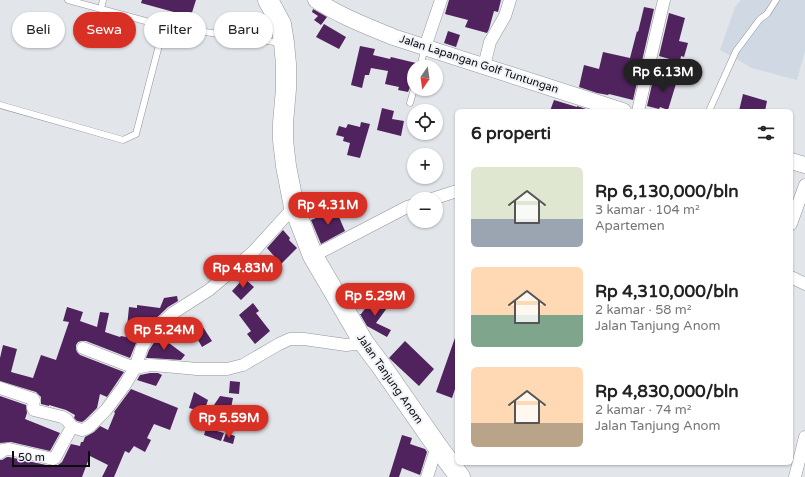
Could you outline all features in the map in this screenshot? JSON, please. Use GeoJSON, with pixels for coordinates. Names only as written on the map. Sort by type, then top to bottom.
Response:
{"type":"FeatureCollection","features":[{"type":"Feature","properties":{"kind":"main road","name":"Jalan Tanjung Anom"},"geometry":{"type":"LineString","coordinates":[[268,0],[281,24],[284,44],[286,89],[283,118],[283,140],[286,166],[294,207],[313,256],[364,343],[460,477]]}},
{"type":"Feature","properties":{"kind":"street","name":"Jalan Lapangan Golf Tuntungan"},"geometry":{"type":"LineString","coordinates":[[316,0],[329,9],[358,23],[393,37],[617,109]]}},
{"type":"Feature","properties":{"kind":"street"},"geometry":{"type":"LineString","coordinates":[[425,47],[441,0]]}},
{"type":"Feature","properties":{"kind":"street"},"geometry":{"type":"LineString","coordinates":[[484,66],[490,42],[505,16],[510,0]]}},
{"type":"Feature","properties":{"kind":"street"},"geometry":{"type":"LineString","coordinates":[[638,109],[664,0]]}},
{"type":"Feature","properties":{"kind":"street"},"geometry":{"type":"LineString","coordinates":[[793,162],[805,165]]}},
{"type":"Feature","properties":{"kind":"street"},"geometry":{"type":"LineString","coordinates":[[793,218],[805,185]]}},
{"type":"Feature","properties":{"kind":"street"},"geometry":{"type":"LineString","coordinates":[[443,195],[455,192]]}},
{"type":"Feature","properties":{"kind":"street"},"geometry":{"type":"LineString","coordinates":[[0,388],[34,400],[34,410],[62,417],[67,420],[72,427],[82,430],[90,426],[106,410],[136,368],[142,348],[151,333],[173,313],[209,290],[228,274],[254,251],[294,207]]}},
{"type":"Feature","properties":{"kind":"street"},"geometry":{"type":"LineString","coordinates":[[313,256],[407,208]]}},
{"type":"Feature","properties":{"kind":"street"},"geometry":{"type":"LineString","coordinates":[[793,278],[805,284]]}},
{"type":"Feature","properties":{"kind":"street"},"geometry":{"type":"LineString","coordinates":[[83,348],[136,368],[165,366],[196,369],[226,369],[243,365],[290,339],[304,339],[346,345],[364,343]]}},
{"type":"Feature","properties":{"kind":"street"},"geometry":{"type":"LineString","coordinates":[[0,453],[3,450],[9,449],[53,459],[55,458],[72,427]]}},
{"type":"Feature","properties":{"kind":"street"},"geometry":{"type":"LineString","coordinates":[[795,477],[805,437]]}},
{"type":"Feature","properties":{"kind":"street"},"geometry":{"type":"LineString","coordinates":[[427,477],[437,446]]}},
{"type":"Feature","properties":{"kind":"lane"},"geometry":{"type":"LineString","coordinates":[[68,0],[144,21]]}},
{"type":"Feature","properties":{"kind":"lane"},"geometry":{"type":"LineString","coordinates":[[100,9],[103,0]]}},
{"type":"Feature","properties":{"kind":"lane"},"geometry":{"type":"LineString","coordinates":[[710,109],[736,51],[776,0]]}},
{"type":"Feature","properties":{"kind":"lane"},"geometry":{"type":"LineString","coordinates":[[206,32],[284,44]]}},
{"type":"Feature","properties":{"kind":"lane"},"geometry":{"type":"LineString","coordinates":[[422,60],[425,47]]}},
{"type":"Feature","properties":{"kind":"lane"},"geometry":{"type":"LineString","coordinates":[[0,105],[123,140],[136,134],[158,48]]}},
{"type":"Feature","properties":{"kind":"lane"},"geometry":{"type":"LineString","coordinates":[[410,103],[412,96]]}},
{"type":"Feature","properties":{"kind":"shaded area"},"geometry":{"type":"Polygon","coordinates":[[[741,0],[805,0],[805,51],[797,80],[752,68],[720,50],[735,7],[741,0]]]}},
{"type":"Feature","properties":{"kind":"building"},"geometry":{"type":"Polygon","coordinates":[[[142,0],[196,0],[192,12],[174,12],[141,3],[142,0]]]}},
{"type":"Feature","properties":{"kind":"building"},"geometry":{"type":"Polygon","coordinates":[[[449,0],[501,0],[498,12],[494,11],[487,33],[465,27],[468,20],[445,14],[449,0]]]}},
{"type":"Feature","properties":{"kind":"building"},"geometry":{"type":"Polygon","coordinates":[[[644,7],[654,9],[633,100],[609,94],[597,93],[579,87],[584,65],[599,69],[603,52],[630,58],[644,7]]]}},
{"type":"Feature","properties":{"kind":"building"},"geometry":{"type":"Polygon","coordinates":[[[313,9],[327,17],[321,25],[314,20],[318,16],[312,12],[313,9]]]}},
{"type":"Feature","properties":{"kind":"building"},"geometry":{"type":"Polygon","coordinates":[[[669,13],[685,18],[679,41],[688,43],[684,57],[681,56],[680,62],[659,56],[669,13]]]}},
{"type":"Feature","properties":{"kind":"building"},"geometry":{"type":"Polygon","coordinates":[[[324,24],[346,37],[339,49],[316,37],[324,24]]]}},
{"type":"Feature","properties":{"kind":"building"},"geometry":{"type":"Polygon","coordinates":[[[448,31],[460,35],[456,47],[444,43],[448,31]]]}},
{"type":"Feature","properties":{"kind":"building"},"geometry":{"type":"Polygon","coordinates":[[[360,46],[375,49],[373,55],[407,61],[407,92],[398,90],[399,87],[385,84],[388,71],[371,68],[369,75],[365,75],[362,88],[351,85],[360,46]]]}},
{"type":"Feature","properties":{"kind":"building"},"geometry":{"type":"Polygon","coordinates":[[[672,72],[679,74],[668,109],[660,107],[659,109],[647,106],[653,80],[668,84],[672,72]]]}},
{"type":"Feature","properties":{"kind":"building"},"geometry":{"type":"Polygon","coordinates":[[[743,94],[767,101],[765,109],[739,109],[743,94]]]}},
{"type":"Feature","properties":{"kind":"building"},"geometry":{"type":"Polygon","coordinates":[[[554,100],[586,109],[551,109],[554,100]]]}},
{"type":"Feature","properties":{"kind":"building"},"geometry":{"type":"Polygon","coordinates":[[[382,108],[394,111],[392,119],[404,121],[401,136],[377,130],[382,108]]]}},
{"type":"Feature","properties":{"kind":"building"},"geometry":{"type":"Polygon","coordinates":[[[361,122],[370,124],[360,158],[347,155],[350,143],[343,141],[344,137],[336,135],[339,126],[346,128],[348,124],[360,127],[361,122]]]}},
{"type":"Feature","properties":{"kind":"building"},"geometry":{"type":"Polygon","coordinates":[[[336,210],[345,231],[321,244],[311,220],[336,210]]]}},
{"type":"Feature","properties":{"kind":"building"},"geometry":{"type":"Polygon","coordinates":[[[283,230],[290,238],[289,240],[297,248],[280,265],[272,257],[274,256],[267,248],[283,230]]]}},
{"type":"Feature","properties":{"kind":"building"},"geometry":{"type":"Polygon","coordinates":[[[244,278],[254,287],[241,300],[232,291],[244,278]]]}},
{"type":"Feature","properties":{"kind":"building"},"geometry":{"type":"Polygon","coordinates":[[[177,296],[178,301],[168,307],[145,329],[136,343],[130,358],[86,341],[78,342],[76,349],[80,355],[124,372],[107,397],[100,394],[97,408],[82,422],[77,421],[74,418],[75,415],[66,410],[41,404],[41,397],[36,392],[0,381],[0,358],[3,345],[17,349],[11,372],[33,378],[41,355],[56,360],[69,322],[63,321],[67,307],[83,312],[80,321],[97,327],[100,312],[109,313],[105,332],[120,337],[126,337],[129,307],[137,308],[137,305],[160,308],[164,298],[177,296]]]}},
{"type":"Feature","properties":{"kind":"building"},"geometry":{"type":"Polygon","coordinates":[[[373,298],[387,308],[376,323],[391,330],[387,337],[367,326],[360,314],[373,298]]]}},
{"type":"Feature","properties":{"kind":"building"},"geometry":{"type":"Polygon","coordinates":[[[253,303],[259,311],[256,313],[270,331],[255,344],[247,334],[251,331],[239,315],[253,303]]]}},
{"type":"Feature","properties":{"kind":"building"},"geometry":{"type":"Polygon","coordinates":[[[203,327],[212,341],[202,347],[194,333],[203,327]]]}},
{"type":"Feature","properties":{"kind":"building"},"geometry":{"type":"Polygon","coordinates":[[[157,338],[168,344],[169,343],[185,355],[181,360],[146,358],[149,350],[157,338]]]}},
{"type":"Feature","properties":{"kind":"building"},"geometry":{"type":"Polygon","coordinates":[[[455,338],[455,389],[452,398],[436,392],[455,338]]]}},
{"type":"Feature","properties":{"kind":"building"},"geometry":{"type":"Polygon","coordinates":[[[405,341],[434,369],[419,386],[389,358],[405,341]]]}},
{"type":"Feature","properties":{"kind":"building"},"geometry":{"type":"Polygon","coordinates":[[[158,373],[162,375],[156,386],[137,380],[140,375],[158,373]]]}},
{"type":"Feature","properties":{"kind":"building"},"geometry":{"type":"Polygon","coordinates":[[[230,381],[240,382],[239,394],[229,393],[230,381]]]}},
{"type":"Feature","properties":{"kind":"building"},"geometry":{"type":"Polygon","coordinates":[[[131,389],[178,408],[170,430],[154,424],[147,438],[151,440],[145,452],[134,446],[129,453],[125,451],[114,477],[102,477],[108,465],[90,456],[82,477],[0,477],[0,460],[7,457],[51,466],[58,465],[62,462],[71,444],[80,446],[85,437],[94,432],[100,426],[108,430],[115,413],[114,412],[131,389]]]}},
{"type":"Feature","properties":{"kind":"building"},"geometry":{"type":"Polygon","coordinates":[[[194,392],[208,400],[204,412],[189,408],[194,392]]]}},
{"type":"Feature","properties":{"kind":"building"},"geometry":{"type":"Polygon","coordinates":[[[0,396],[26,405],[27,413],[25,419],[60,433],[50,451],[11,442],[0,443],[0,396]]]}},
{"type":"Feature","properties":{"kind":"building"},"geometry":{"type":"Polygon","coordinates":[[[220,396],[233,398],[231,408],[214,405],[220,396]]]}},
{"type":"Feature","properties":{"kind":"building"},"geometry":{"type":"Polygon","coordinates":[[[206,428],[224,433],[221,441],[204,435],[206,428]]]}},
{"type":"Feature","properties":{"kind":"building"},"geometry":{"type":"Polygon","coordinates":[[[226,433],[235,436],[233,444],[223,441],[226,433]]]}},
{"type":"Feature","properties":{"kind":"building"},"geometry":{"type":"Polygon","coordinates":[[[402,435],[412,438],[410,444],[425,449],[427,452],[420,475],[402,468],[399,477],[389,477],[402,435]]]}}]}
